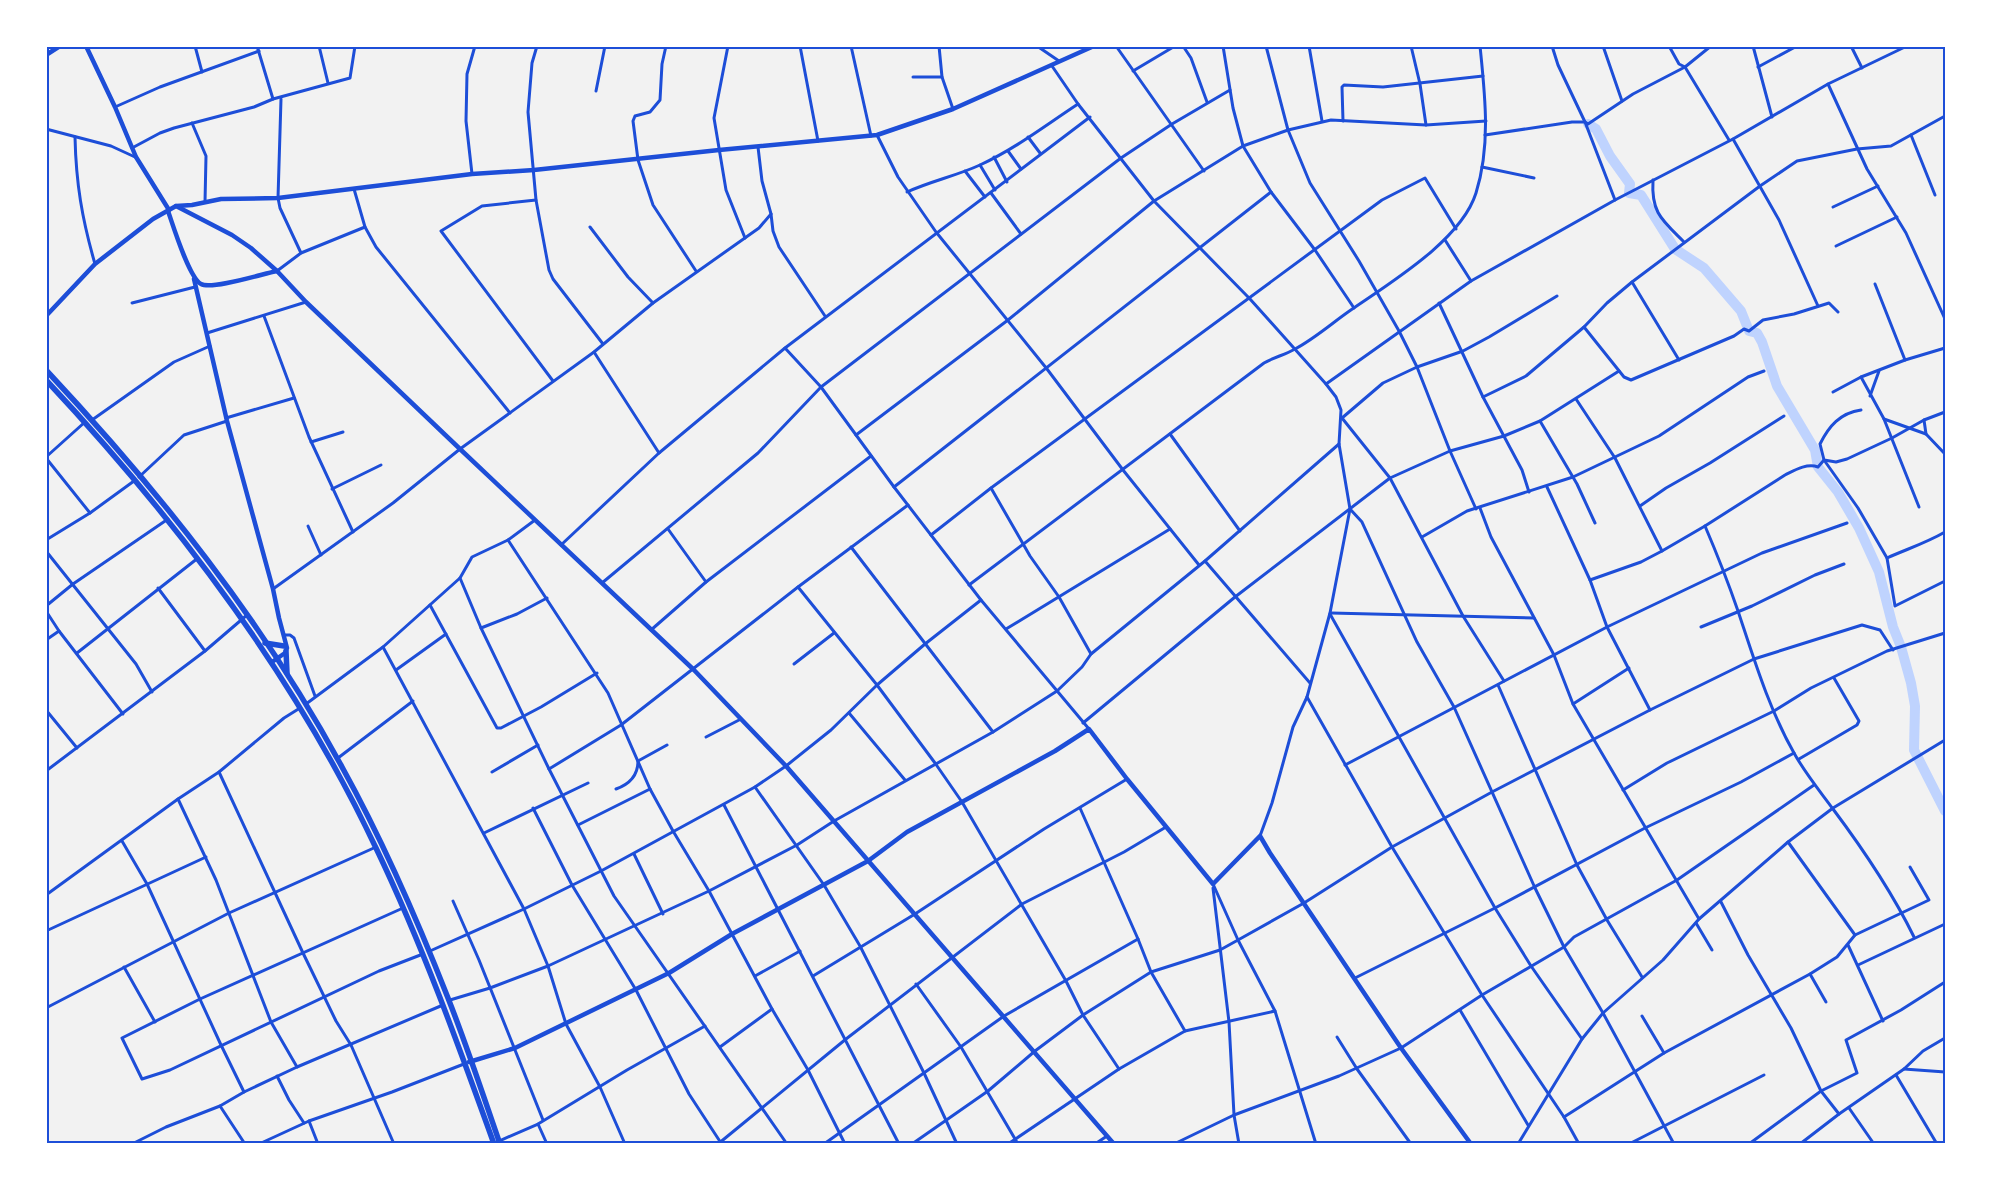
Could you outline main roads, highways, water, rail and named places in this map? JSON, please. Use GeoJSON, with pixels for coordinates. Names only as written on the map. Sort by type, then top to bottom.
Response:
{"type":"FeatureCollection","features":[{"type":"Feature","properties":{"kind":"highway"},"geometry":{"type":"LineString","coordinates":[[46,370],[92,420],[206,558],[337,758],[389,860],[446,1002],[498,1143]]}},
{"type":"Feature","properties":{"kind":"highway"},"geometry":{"type":"LineString","coordinates":[[46,380],[138,477],[168,519],[265,643],[272,658],[287,676],[376,847],[426,952]]}},
{"type":"Feature","properties":{"kind":"highway"},"geometry":{"type":"LineString","coordinates":[[265,643],[286,647],[287,676]]}},
{"type":"Feature","properties":{"kind":"waterway"},"geometry":{"type":"LineString","coordinates":[[1588,124],[1596,129],[1610,156],[1630,184],[1629,193],[1641,195],[1675,249],[1704,268],[1741,311],[1749,331],[1757,333],[1762,342],[1777,386],[1815,450],[1818,467],[1838,492],[1859,528],[1879,572],[1893,627],[1911,683],[1915,706],[1914,750],[1945,811]]}}]}
